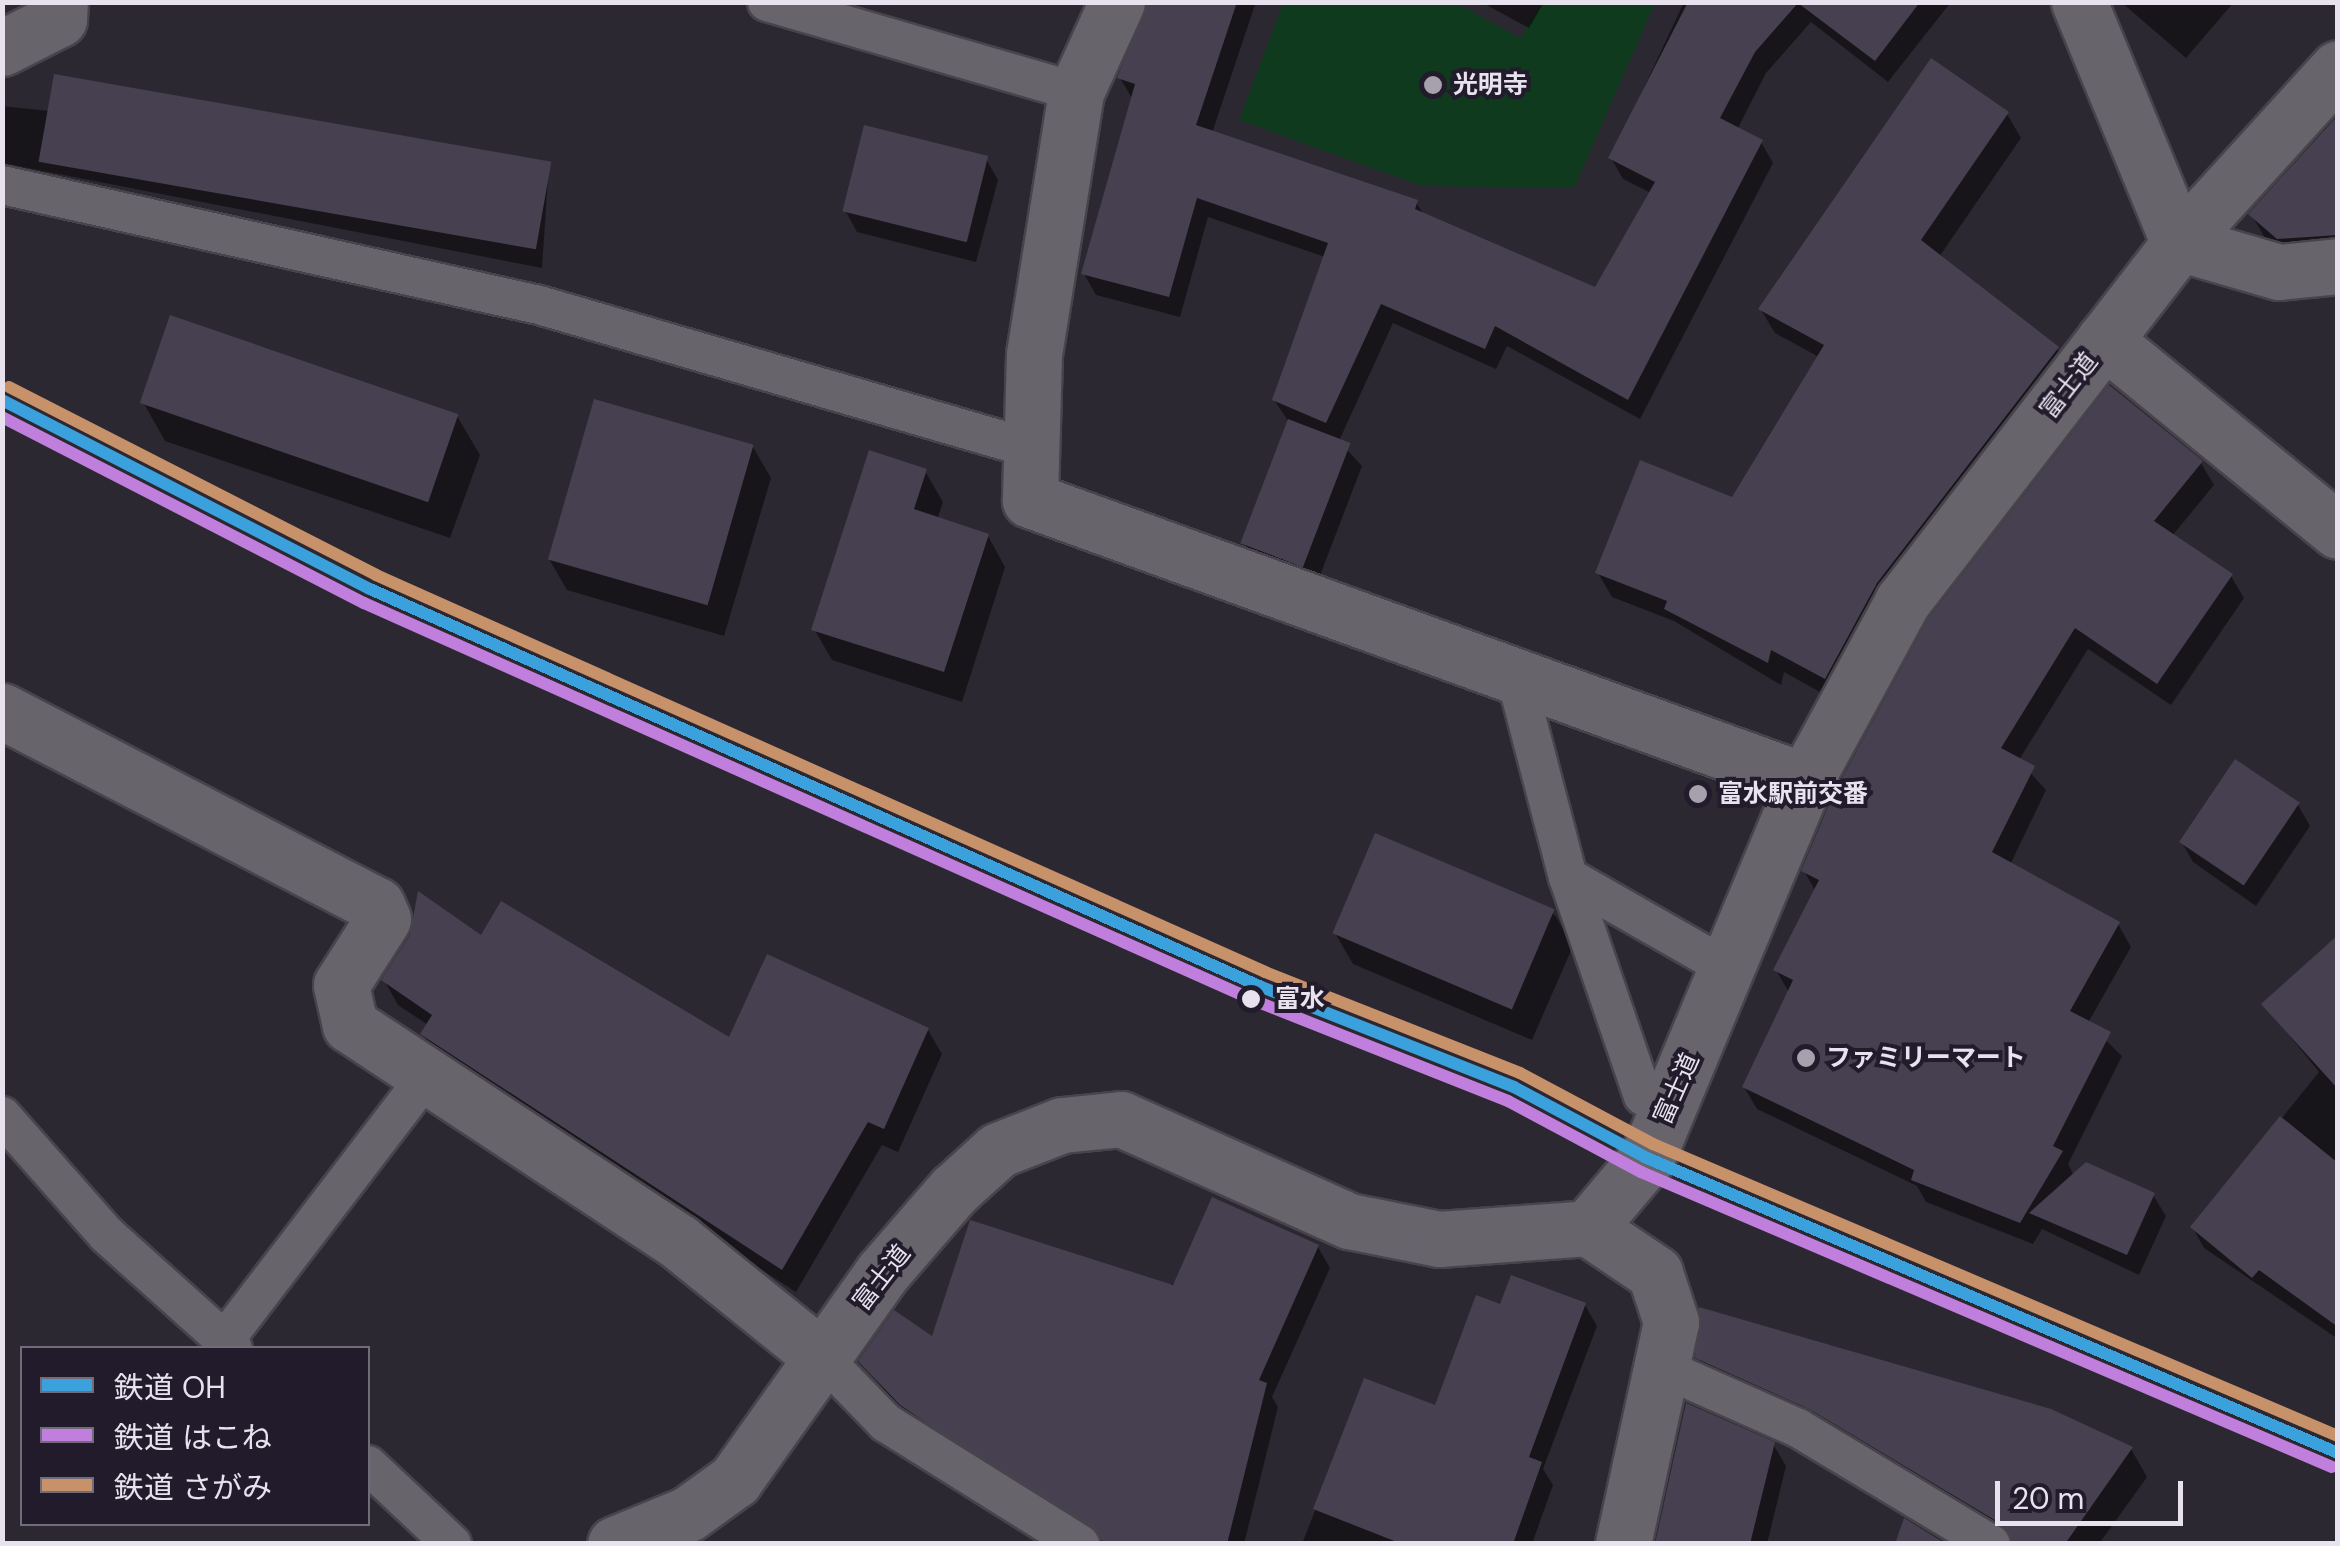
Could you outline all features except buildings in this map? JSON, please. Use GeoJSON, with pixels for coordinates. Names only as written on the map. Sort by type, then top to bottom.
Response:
{"type":"FeatureCollection","features":[{"type":"Feature","properties":{"kind":"street"},"geometry":{"type":"LineString","coordinates":[[2,48],[59,19],[60,2]]}},
{"type":"Feature","properties":{"kind":"street"},"geometry":{"type":"LineString","coordinates":[[1118,2],[1076,92],[1029,448],[1030,500],[1805,781]]}},
{"type":"Feature","properties":{"kind":"street"},"geometry":{"type":"LineString","coordinates":[[2080,2],[2179,243],[2279,272],[2338,266]]}},
{"type":"Feature","properties":{"kind":"street","name":"富士道"},"geometry":{"type":"LineString","coordinates":[[614,1544],[688,1514],[735,1480],[823,1358],[954,1190],[998,1150],[1062,1125],[1122,1119],[1350,1220],[1439,1239],[1588,1228],[1647,1158],[1805,781],[1902,602],[2179,243],[2338,68]]}},
{"type":"Feature","properties":{"kind":"street"},"geometry":{"type":"LineString","coordinates":[[2104,340],[2338,531]]}},
{"type":"Feature","properties":{"kind":"street"},"geometry":{"type":"LineString","coordinates":[[2,711],[384,911],[341,984],[340,1008],[426,1077],[679,1242],[823,1358]]}},
{"type":"Feature","properties":{"kind":"street"},"geometry":{"type":"LineString","coordinates":[[1588,1228],[1655,1273],[1670,1322],[1622,1544]]}},
{"type":"Feature","properties":{"kind":"lane"},"geometry":{"type":"LineString","coordinates":[[768,2],[1076,92]]}},
{"type":"Feature","properties":{"kind":"lane"},"geometry":{"type":"LineString","coordinates":[[2,185],[539,305],[1029,448]]}},
{"type":"Feature","properties":{"kind":"lane"},"geometry":{"type":"LineString","coordinates":[[1516,674],[1568,877],[1643,1096],[1669,1109]]}},
{"type":"Feature","properties":{"kind":"lane"},"geometry":{"type":"LineString","coordinates":[[1568,877],[1729,969]]}},
{"type":"Feature","properties":{"kind":"lane"},"geometry":{"type":"LineString","coordinates":[[2,1116],[107,1235],[228,1345],[426,1077]]}},
{"type":"Feature","properties":{"kind":"lane"},"geometry":{"type":"LineString","coordinates":[[823,1358],[886,1423],[1080,1544]]}},
{"type":"Feature","properties":{"kind":"lane"},"geometry":{"type":"LineString","coordinates":[[1663,1368],[1798,1428],[1992,1544]]}},
{"type":"Feature","properties":{"kind":"lane"},"geometry":{"type":"LineString","coordinates":[[370,1467],[452,1544]]}},
{"type":"Feature","properties":{"kind":"green space","name":"光明寺"},"geometry":{"type":"Polygon","coordinates":[[[1283,3],[1456,3],[1520,38],[1543,3],[1655,3],[1574,188],[1422,186],[1239,120],[1283,3]]]}},
{"type":"Feature","properties":{"kind":"rail line","name":"さがみ"},"geometry":{"type":"LineString","coordinates":[[9,387],[376,575],[1265,972],[1520,1073],[1653,1144],[2338,1436]]}},
{"type":"Feature","properties":{"kind":"rail line","name":"OH"},"geometry":{"type":"LineString","coordinates":[[2,400],[370,589],[1259,986],[1514,1087],[1647,1158],[2338,1453]]}},
{"type":"Feature","properties":{"kind":"rail line","name":"はこね"},"geometry":{"type":"LineString","coordinates":[[2,417],[364,603],[1253,1000],[1508,1101],[1641,1172],[2332,1467]]}},
{"type":"Feature","properties":{"kind":"place","name":"光明寺"},"geometry":{"type":"Point","coordinates":[1433,85]}},
{"type":"Feature","properties":{"kind":"place","name":"富水駅前交番"},"geometry":{"type":"Point","coordinates":[1698,794]}},
{"type":"Feature","properties":{"kind":"place","name":"富水"},"geometry":{"type":"Point","coordinates":[1251,999]}},
{"type":"Feature","properties":{"kind":"place","name":"ファミリーマート"},"geometry":{"type":"Point","coordinates":[1806,1058]}}]}
